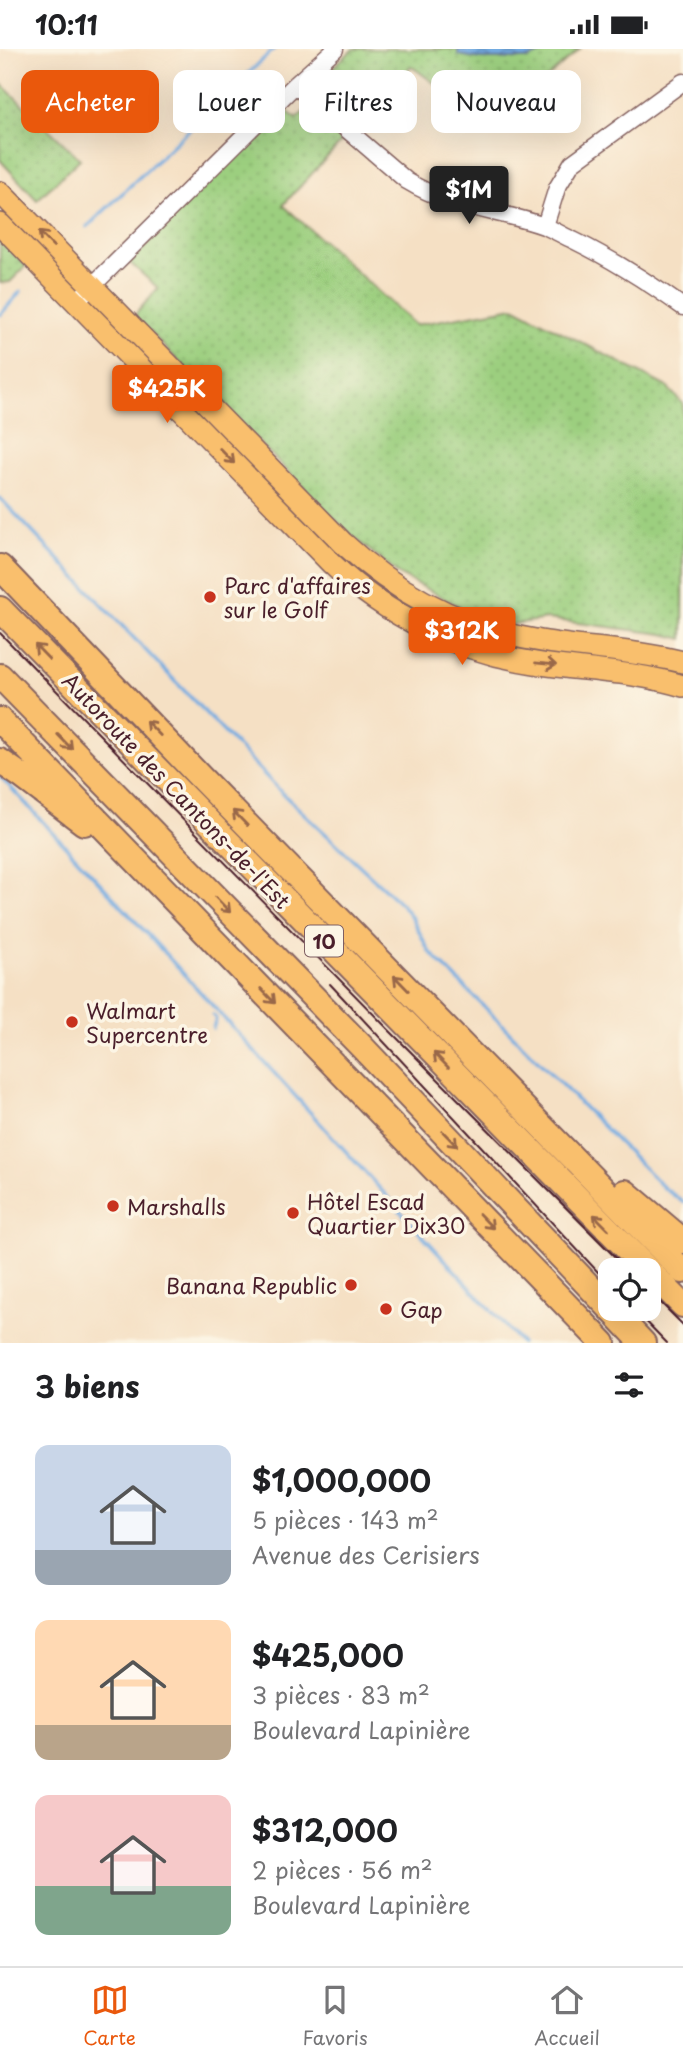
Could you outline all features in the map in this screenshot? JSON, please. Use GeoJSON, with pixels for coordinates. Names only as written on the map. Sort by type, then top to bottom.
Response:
{"type":"FeatureCollection","features":[{"type":"Feature","properties":{"kind":"highway"},"geometry":{"type":"LineString","coordinates":[[0,567],[209,786],[683,1271]]}},
{"type":"Feature","properties":{"kind":"highway","name":"Autoroute des Cantons-de-l'Est"},"geometry":{"type":"LineString","coordinates":[[0,609],[636,1258]]}},
{"type":"Feature","properties":{"kind":"highway","name":"10"},"geometry":{"type":"LineString","coordinates":[[0,676],[363,1048],[643,1343]]}},
{"type":"Feature","properties":{"kind":"highway"},"geometry":{"type":"LineString","coordinates":[[0,720],[603,1343]]}},
{"type":"Feature","properties":{"kind":"highway"},"geometry":{"type":"LineString","coordinates":[[0,761],[135,859]]}},
{"type":"Feature","properties":{"kind":"highway"},"geometry":{"type":"LineString","coordinates":[[534,1119],[683,1241]]}},
{"type":"Feature","properties":{"kind":"highway","name":"Autoroute des Cantons-de-l'Est"},"geometry":{"type":"LineString","coordinates":[[661,1283],[683,1305]]}},
{"type":"Feature","properties":{"kind":"main road"},"geometry":{"type":"LineString","coordinates":[[0,192],[343,543],[400,588],[449,615],[506,635],[543,642],[629,651],[683,662]]}},
{"type":"Feature","properties":{"kind":"main road"},"geometry":{"type":"LineString","coordinates":[[0,224],[337,568],[362,590],[394,611],[453,641],[506,658],[636,674],[683,686]]}},
{"type":"Feature","properties":{"kind":"street"},"geometry":{"type":"LineString","coordinates":[[77,302],[295,85],[335,49]]}},
{"type":"Feature","properties":{"kind":"street"},"geometry":{"type":"LineString","coordinates":[[295,85],[407,181],[428,194],[469,208],[545,226],[603,256],[683,307]]}},
{"type":"Feature","properties":{"kind":"street"},"geometry":{"type":"LineString","coordinates":[[545,226],[557,188],[572,163],[682,85]]}},
{"type":"Feature","properties":{"kind":"green space"},"geometry":{"type":"Polygon","coordinates":[[[353,49],[580,49],[556,70],[431,70],[431,81],[411,66],[407,70],[330,70],[353,49]]]}},
{"type":"Feature","properties":{"kind":"green space"},"geometry":{"type":"Polygon","coordinates":[[[0,83],[21,103],[21,133],[53,133],[80,159],[37,200],[0,160],[0,83]]]}},
{"type":"Feature","properties":{"kind":"green space"},"geometry":{"type":"Polygon","coordinates":[[[285,109],[296,119],[299,116],[299,133],[334,133],[342,141],[283,205],[415,325],[514,307],[667,387],[683,404],[683,639],[547,619],[507,625],[468,611],[398,574],[349,533],[134,316],[158,288],[129,262],[259,133],[285,133],[285,109]]]}},
{"type":"Feature","properties":{"kind":"green space"},"geometry":{"type":"Polygon","coordinates":[[[0,239],[26,266],[10,282],[0,283],[0,239]]]}},
{"type":"Feature","properties":{"kind":"water"},"geometry":{"type":"Polygon","coordinates":[[[458,49],[552,49],[528,59],[481,59],[458,55],[458,49]]]}},
{"type":"Feature","properties":{"kind":"waterway"},"geometry":{"type":"LineString","coordinates":[[87,227],[274,49]]}},
{"type":"Feature","properties":{"kind":"waterway"},"geometry":{"type":"LineString","coordinates":[[0,315],[21,291]]}},
{"type":"Feature","properties":{"kind":"waterway"},"geometry":{"type":"LineString","coordinates":[[0,498],[284,795],[403,906],[429,951],[664,1188],[683,1202]]}},
{"type":"Feature","properties":{"kind":"waterway"},"geometry":{"type":"LineString","coordinates":[[0,776],[521,1343]]}},
{"type":"Feature","properties":{"kind":"waterway"},"geometry":{"type":"LineString","coordinates":[[213,1015],[216,1019],[213,1028]]}},
{"type":"Feature","properties":{"kind":"tram line"},"geometry":{"type":"LineString","coordinates":[[0,633],[616,1258]]}},
{"type":"Feature","properties":{"kind":"tram line"},"geometry":{"type":"LineString","coordinates":[[330,984],[598,1272]]}},
{"type":"Feature","properties":{"kind":"tram line"},"geometry":{"type":"LineString","coordinates":[[661,1303],[683,1325]]}},
{"type":"Feature","properties":{"kind":"tram line"},"geometry":{"type":"LineString","coordinates":[[646,1321],[667,1343]]}},
{"type":"Feature","properties":{"kind":"place","name":"Parc d'affaires sur le Golf"},"geometry":{"type":"Point","coordinates":[210,597]}},
{"type":"Feature","properties":{"kind":"place","name":"Walmart Supercentre"},"geometry":{"type":"Point","coordinates":[72,1022]}},
{"type":"Feature","properties":{"kind":"place","name":"Marshalls"},"geometry":{"type":"Point","coordinates":[113,1206]}},
{"type":"Feature","properties":{"kind":"place","name":"Hôtel Escad Quartier Dix30"},"geometry":{"type":"Point","coordinates":[293,1213]}},
{"type":"Feature","properties":{"kind":"place","name":"Banana Republic"},"geometry":{"type":"Point","coordinates":[351,1285]}},
{"type":"Feature","properties":{"kind":"place","name":"Gap"},"geometry":{"type":"Point","coordinates":[386,1309]}}]}
